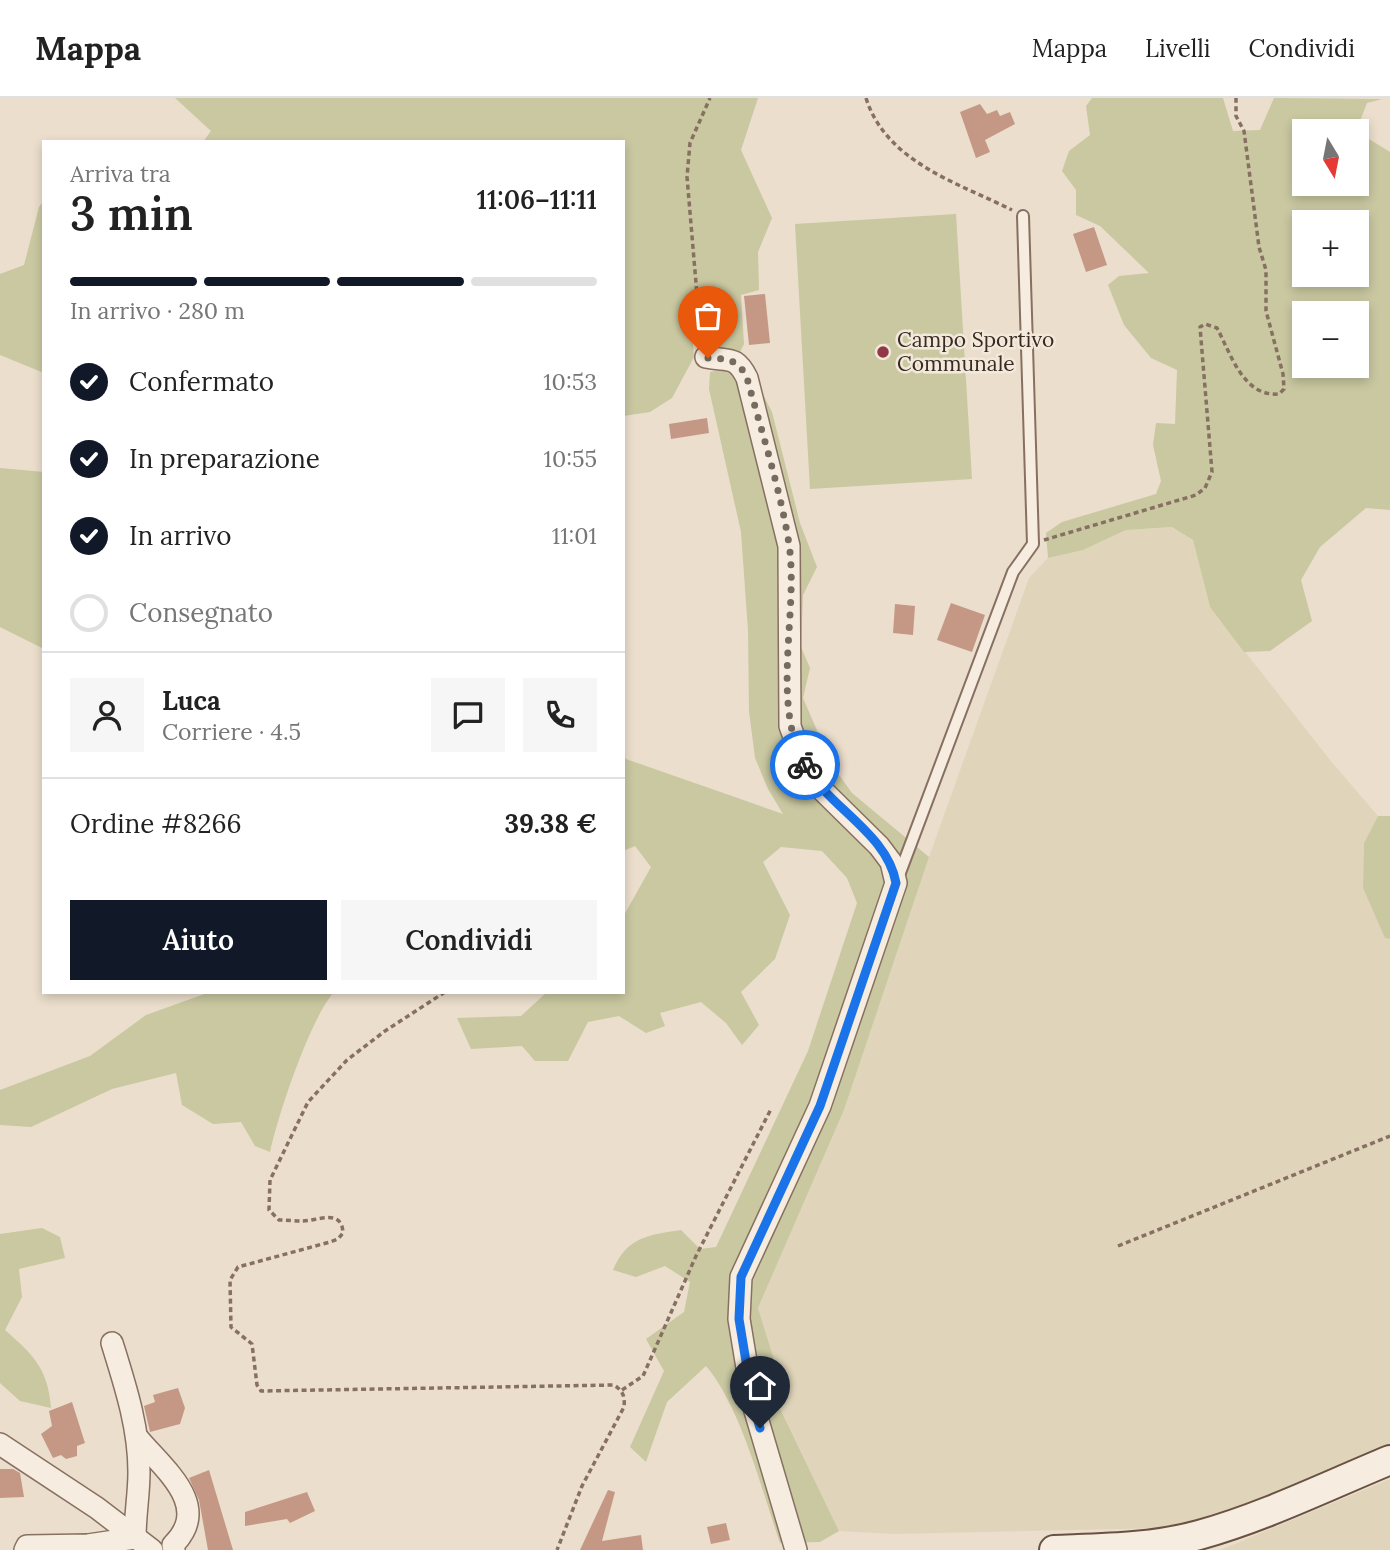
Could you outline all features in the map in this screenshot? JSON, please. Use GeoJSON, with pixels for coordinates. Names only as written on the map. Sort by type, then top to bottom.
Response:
{"type":"FeatureCollection","features":[{"type":"Feature","properties":{"kind":"main road"},"geometry":{"type":"LineString","coordinates":[[1054,1550],[1145,1546],[1198,1535],[1251,1517],[1390,1460]]}},
{"type":"Feature","properties":{"kind":"street"},"geometry":{"type":"LineString","coordinates":[[715,358],[741,367],[747,378],[789,546],[790,726],[802,759],[815,783],[879,846],[891,862],[896,883],[820,1106],[741,1277],[739,1319],[753,1404],[796,1550]]}},
{"type":"Feature","properties":{"kind":"street"},"geometry":{"type":"LineString","coordinates":[[111,1343],[127,1390],[137,1437],[139,1473],[134,1511],[144,1544]]}},
{"type":"Feature","properties":{"kind":"street"},"geometry":{"type":"LineString","coordinates":[[137,1437],[179,1485],[190,1510],[186,1533],[173,1545],[174,1550]]}},
{"type":"Feature","properties":{"kind":"street"},"geometry":{"type":"LineString","coordinates":[[0,1444],[97,1508],[144,1544]]}},
{"type":"Feature","properties":{"kind":"street"},"geometry":{"type":"LineString","coordinates":[[25,1550],[27,1546],[144,1544]]}},
{"type":"Feature","properties":{"kind":"lane"},"geometry":{"type":"LineString","coordinates":[[896,883],[1013,572],[1032,544],[1023,216]]}},
{"type":"Feature","properties":{"kind":"path"},"geometry":{"type":"LineString","coordinates":[[710,98],[690,143],[687,177],[701,348],[715,358]]}},
{"type":"Feature","properties":{"kind":"path"},"geometry":{"type":"LineString","coordinates":[[866,98],[889,138],[915,163],[1023,216]]}},
{"type":"Feature","properties":{"kind":"path"},"geometry":{"type":"LineString","coordinates":[[1032,544],[1196,495],[1205,488],[1212,472],[1200,327],[1205,324],[1217,328],[1237,368],[1249,384],[1271,395],[1279,394],[1284,388],[1283,374],[1266,311],[1266,270],[1259,247],[1244,131],[1236,116],[1236,98]]}},
{"type":"Feature","properties":{"kind":"path"},"geometry":{"type":"LineString","coordinates":[[443,994],[346,1060],[308,1102],[270,1180],[269,1210],[279,1220],[303,1221],[331,1216],[343,1225],[343,1233],[330,1242],[238,1267],[230,1280],[231,1327],[252,1344],[257,1385],[261,1391],[614,1385],[622,1390],[624,1407],[582,1486],[557,1550]]}},
{"type":"Feature","properties":{"kind":"path"},"geometry":{"type":"LineString","coordinates":[[622,1390],[643,1376],[696,1256],[771,1109]]}},
{"type":"Feature","properties":{"kind":"path"},"geometry":{"type":"LineString","coordinates":[[1118,1246],[1390,1136]]}},
{"type":"Feature","properties":{"kind":"shaded area"},"geometry":{"type":"Polygon","coordinates":[[[1172,527],[1193,540],[1210,607],[1330,760],[1378,816],[1364,843],[1385,938],[1390,939],[1390,1444],[1229,1512],[1168,1528],[894,1534],[839,1531],[776,1399],[780,1379],[758,1308],[844,1110],[929,857],[1029,578],[1048,558],[1083,550],[1126,530],[1172,527]]]}},
{"type":"Feature","properties":{"kind":"shaded area"},"geometry":{"type":"Polygon","coordinates":[[[1390,1479],[1390,1550],[1220,1550],[1390,1479]]]}},
{"type":"Feature","properties":{"kind":"green space"},"geometry":{"type":"Polygon","coordinates":[[[175,98],[758,98],[741,150],[772,218],[758,252],[759,290],[741,295],[744,344],[739,354],[706,354],[700,326],[692,333],[694,357],[672,398],[650,412],[625,416],[625,140],[204,140],[211,131],[175,98]]]}},
{"type":"Feature","properties":{"kind":"green space"},"geometry":{"type":"Polygon","coordinates":[[[1092,98],[1223,98],[1233,131],[1260,130],[1274,98],[1382,99],[1367,103],[1361,119],[1292,119],[1292,196],[1369,196],[1369,139],[1390,152],[1390,510],[1366,508],[1320,547],[1301,580],[1312,621],[1270,651],[1244,652],[1210,607],[1193,540],[1172,527],[1126,530],[1083,550],[1048,558],[1046,533],[1062,522],[1156,494],[1161,481],[1153,445],[1156,423],[1175,424],[1177,370],[1151,358],[1124,325],[1108,285],[1119,276],[1149,273],[1100,226],[1076,215],[1076,190],[1062,171],[1069,151],[1090,135],[1086,106],[1092,98]]]}},
{"type":"Feature","properties":{"kind":"green space"},"geometry":{"type":"Polygon","coordinates":[[[42,203],[42,372],[0,355],[0,274],[24,265],[42,203]]]}},
{"type":"Feature","properties":{"kind":"green space","name":"Campo Sportivo Communale"},"geometry":{"type":"Polygon","coordinates":[[[956,214],[972,479],[810,489],[795,224],[956,214]]]}},
{"type":"Feature","properties":{"kind":"green space"},"geometry":{"type":"Polygon","coordinates":[[[734,367],[753,375],[772,412],[800,523],[817,567],[803,595],[801,647],[810,668],[803,698],[832,765],[852,793],[929,857],[844,1110],[758,1308],[780,1379],[776,1400],[839,1531],[820,1542],[780,1543],[740,1426],[730,1404],[706,1366],[667,1402],[646,1462],[630,1447],[664,1371],[646,1339],[684,1312],[690,1282],[665,1266],[636,1277],[613,1270],[632,1244],[649,1236],[681,1230],[700,1249],[716,1247],[808,1051],[857,903],[847,878],[822,851],[781,847],[763,862],[790,915],[775,959],[741,992],[759,1025],[742,1045],[726,1023],[701,1002],[660,1013],[665,1026],[646,1033],[619,1016],[588,1022],[568,1061],[535,1061],[522,1046],[471,1049],[457,1018],[521,1016],[545,994],[625,994],[625,913],[651,867],[635,846],[625,850],[625,756],[626,759],[783,814],[768,789],[755,758],[749,711],[748,630],[741,532],[709,389],[710,372],[734,367]]]}},
{"type":"Feature","properties":{"kind":"green space"},"geometry":{"type":"Polygon","coordinates":[[[0,468],[42,472],[42,648],[0,627],[0,468]]]}},
{"type":"Feature","properties":{"kind":"green space"},"geometry":{"type":"Polygon","coordinates":[[[1378,816],[1390,816],[1390,939],[1385,938],[1363,888],[1364,843],[1378,816]]]}},
{"type":"Feature","properties":{"kind":"green space"},"geometry":{"type":"Polygon","coordinates":[[[204,994],[333,994],[305,1045],[287,1092],[270,1152],[255,1146],[241,1122],[213,1124],[182,1105],[176,1073],[112,1089],[31,1127],[0,1125],[0,1090],[90,1056],[146,1015],[204,994]]]}},
{"type":"Feature","properties":{"kind":"green space"},"geometry":{"type":"Polygon","coordinates":[[[42,1228],[60,1237],[65,1258],[19,1269],[22,1297],[5,1330],[24,1347],[43,1372],[51,1408],[20,1401],[0,1383],[0,1234],[42,1228]]]}},
{"type":"Feature","properties":{"kind":"building"},"geometry":{"type":"Polygon","coordinates":[[[980,104],[987,114],[997,110],[1000,116],[1010,112],[1015,124],[985,140],[990,152],[976,158],[960,112],[980,104]]]}},
{"type":"Feature","properties":{"kind":"building"},"geometry":{"type":"Polygon","coordinates":[[[1094,227],[1107,265],[1086,272],[1073,234],[1094,227]]]}},
{"type":"Feature","properties":{"kind":"building"},"geometry":{"type":"Polygon","coordinates":[[[765,294],[770,343],[749,345],[744,296],[765,294]]]}},
{"type":"Feature","properties":{"kind":"building"},"geometry":{"type":"Polygon","coordinates":[[[707,418],[709,433],[671,439],[669,424],[707,418]]]}},
{"type":"Feature","properties":{"kind":"building"},"geometry":{"type":"Polygon","coordinates":[[[951,603],[985,615],[972,652],[937,640],[951,603]]]}},
{"type":"Feature","properties":{"kind":"building"},"geometry":{"type":"Polygon","coordinates":[[[895,604],[915,606],[913,635],[893,633],[895,604]]]}},
{"type":"Feature","properties":{"kind":"building"},"geometry":{"type":"Polygon","coordinates":[[[178,1388],[185,1408],[180,1424],[150,1432],[144,1406],[155,1402],[153,1395],[178,1388]]]}},
{"type":"Feature","properties":{"kind":"building"},"geometry":{"type":"Polygon","coordinates":[[[72,1402],[85,1443],[77,1446],[77,1456],[66,1459],[61,1455],[53,1458],[41,1434],[52,1426],[49,1411],[72,1402]]]}},
{"type":"Feature","properties":{"kind":"building"},"geometry":{"type":"Polygon","coordinates":[[[0,1469],[13,1469],[20,1473],[24,1497],[0,1498],[0,1469]]]}},
{"type":"Feature","properties":{"kind":"building"},"geometry":{"type":"Polygon","coordinates":[[[209,1470],[233,1550],[208,1550],[199,1500],[189,1478],[209,1470]]]}},
{"type":"Feature","properties":{"kind":"building"},"geometry":{"type":"Polygon","coordinates":[[[608,1490],[615,1492],[602,1541],[641,1535],[643,1550],[580,1550],[608,1490]]]}},
{"type":"Feature","properties":{"kind":"building"},"geometry":{"type":"Polygon","coordinates":[[[307,1492],[315,1511],[290,1523],[287,1519],[245,1526],[245,1512],[307,1492]]]}},
{"type":"Feature","properties":{"kind":"building"},"geometry":{"type":"Polygon","coordinates":[[[726,1523],[730,1540],[711,1544],[707,1527],[726,1523]]]}},
{"type":"Feature","properties":{"kind":"way so far"},"geometry":{"type":"LineString","coordinates":[[708,358],[730,359],[741,367],[747,378],[771,466],[789,546],[790,726],[805,765]]}},
{"type":"Feature","properties":{"kind":"place","name":"Campo Sportivo Communale"},"geometry":{"type":"Point","coordinates":[883,352]}},
{"type":"Feature","properties":{"kind":"route"},"geometry":{"type":"LineString","coordinates":[[760,1428],[753,1404],[739,1319],[738,1292],[741,1277],[820,1106],[896,883],[891,862],[879,846],[815,783],[805,765]]}}]}
